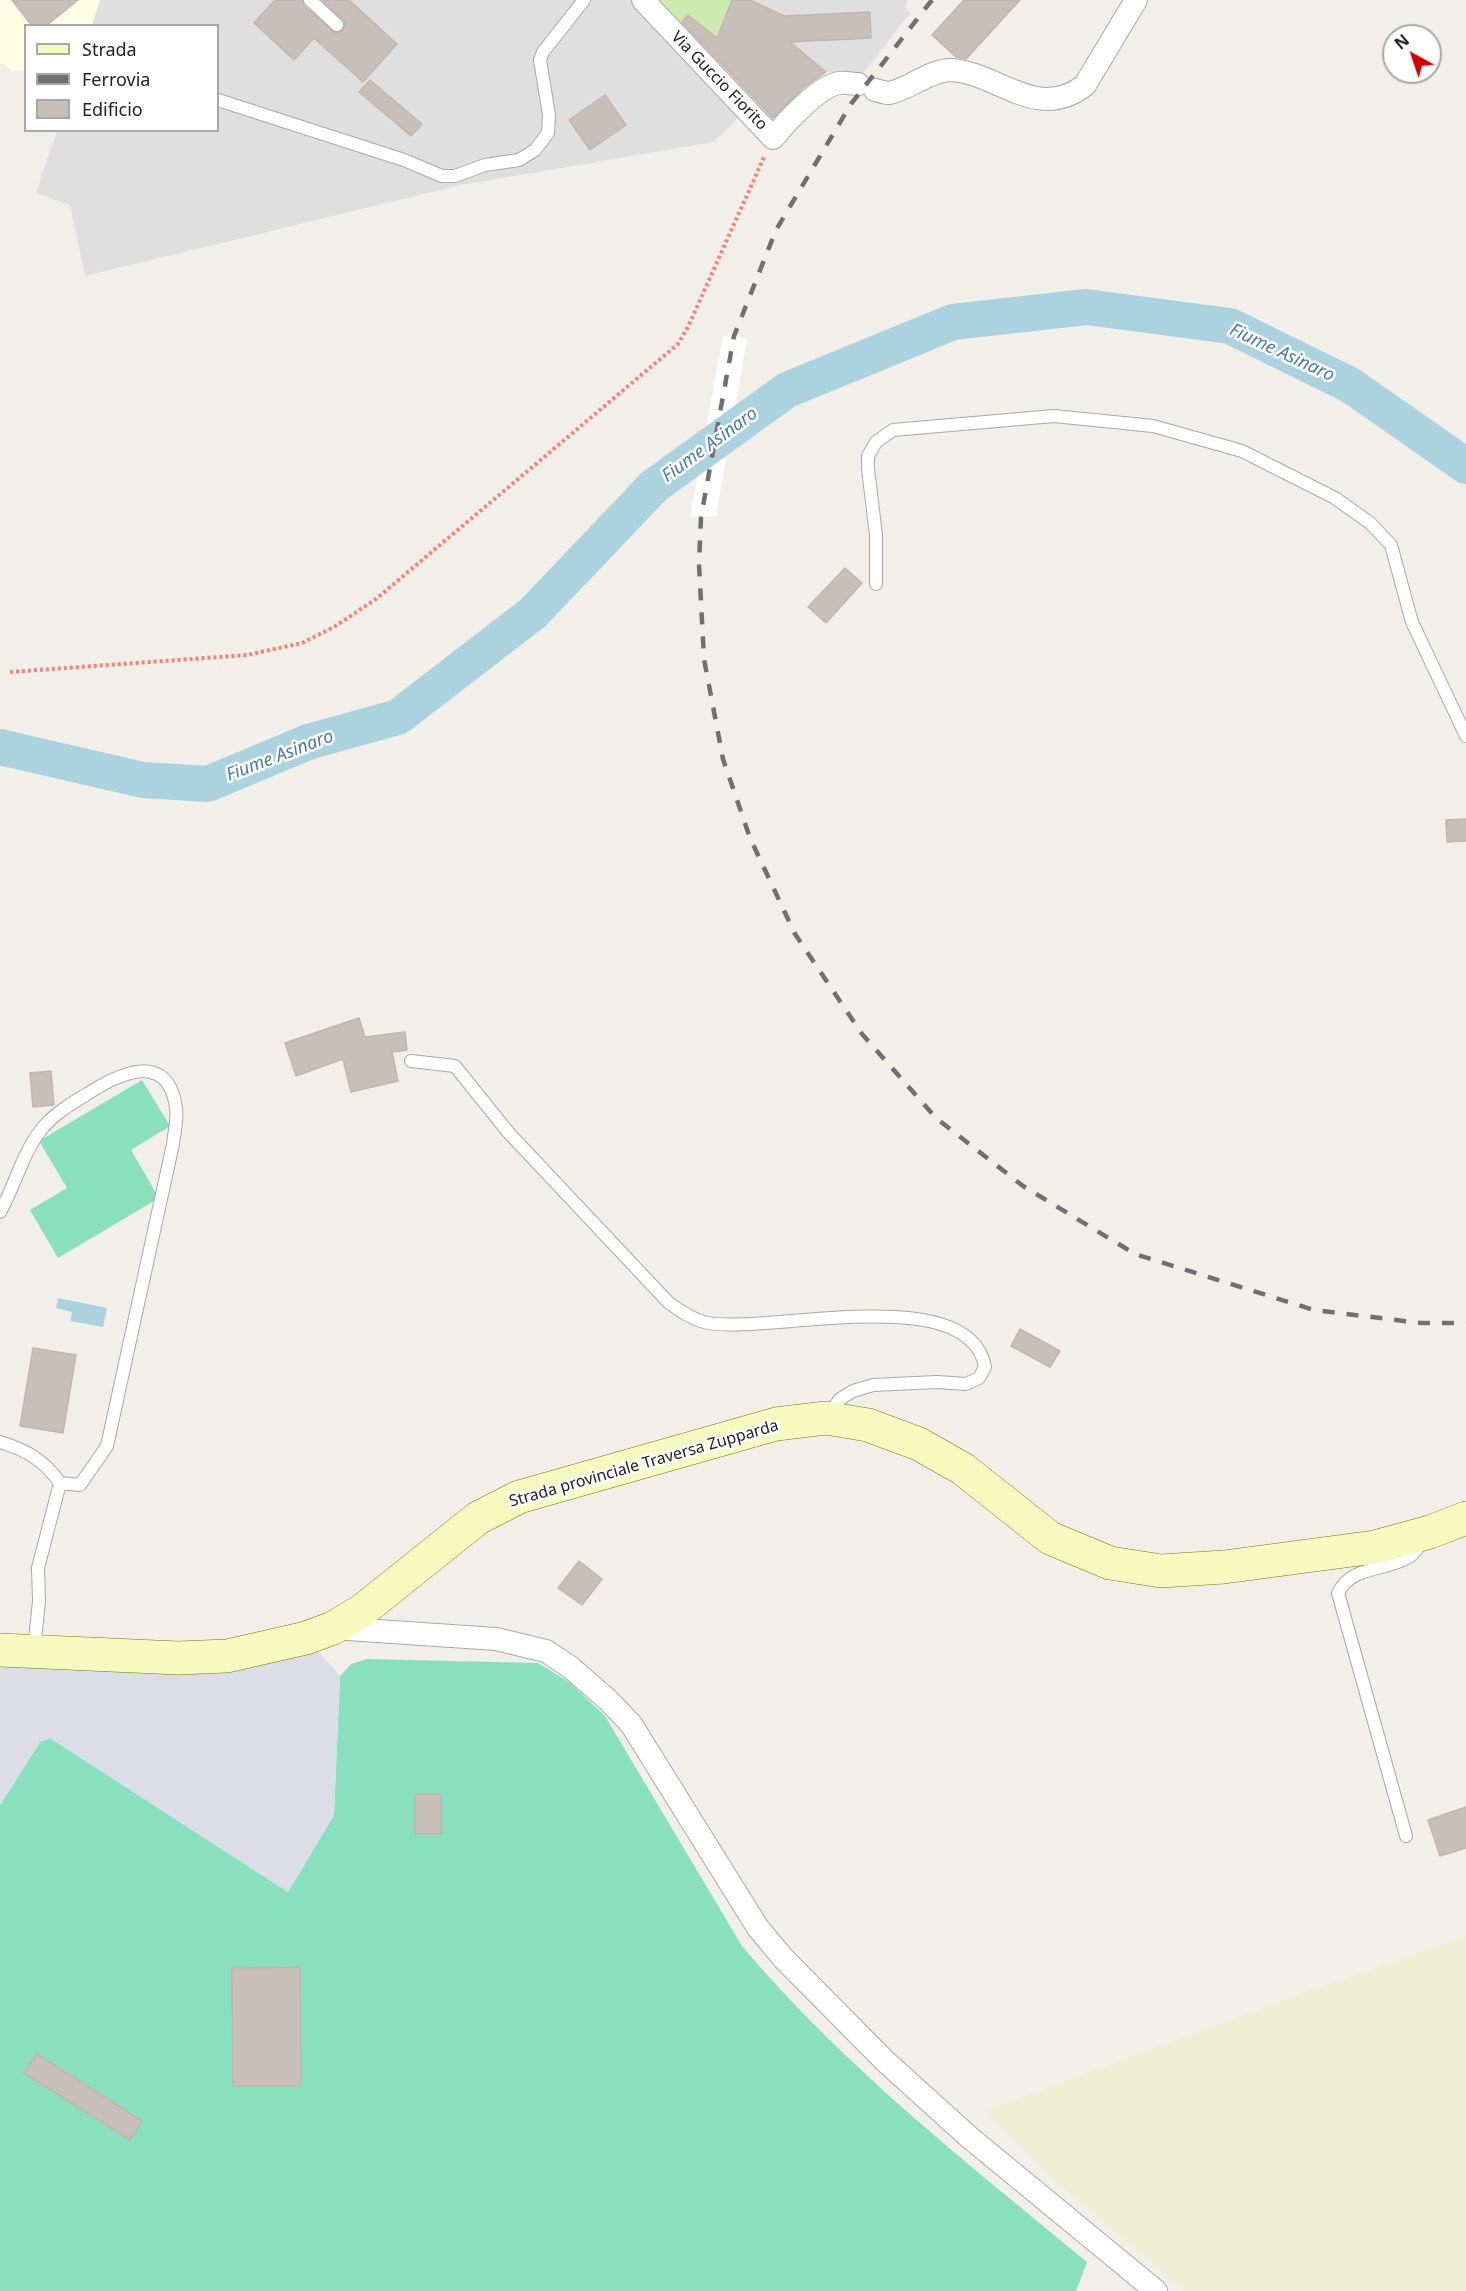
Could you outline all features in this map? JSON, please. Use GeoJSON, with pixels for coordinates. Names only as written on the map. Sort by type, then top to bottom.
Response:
{"type":"FeatureCollection","features":[{"type":"Feature","properties":{"kind":"main road","name":"Strada provinciale Traversa Zupparda"},"geometry":{"type":"LineString","coordinates":[[0,1650],[178,1658],[227,1656],[297,1640],[333,1628],[363,1610],[478,1518],[519,1497],[776,1424],[826,1418],[868,1425],[919,1444],[963,1469],[1050,1538],[1110,1563],[1161,1571],[1224,1567],[1375,1547],[1430,1533],[1466,1518]]}},
{"type":"Feature","properties":{"kind":"street","name":"Via Guccio Fiorito"},"geometry":{"type":"LineString","coordinates":[[643,0],[773,138],[783,125],[821,92],[838,83],[889,93],[947,70],[963,72],[1036,99],[1061,98],[1075,93],[1085,85],[1136,0]]}},
{"type":"Feature","properties":{"kind":"street"},"geometry":{"type":"LineString","coordinates":[[333,1628],[496,1639],[546,1651],[570,1667],[608,1700],[631,1724],[758,1928],[784,1959],[885,2061],[969,2138],[1156,2291]]}},
{"type":"Feature","properties":{"kind":"lane"},"geometry":{"type":"LineString","coordinates":[[310,0],[337,25]]}},
{"type":"Feature","properties":{"kind":"lane"},"geometry":{"type":"LineString","coordinates":[[219,100],[394,156],[442,176],[455,176],[485,165],[519,160],[535,150],[548,133],[549,115],[540,60],[543,52],[584,0]]}},
{"type":"Feature","properties":{"kind":"lane"},"geometry":{"type":"LineString","coordinates":[[876,584],[876,535],[868,456],[876,442],[893,430],[1054,416],[1153,426],[1242,451],[1335,498],[1370,523],[1391,545],[1412,622],[1466,736]]}},
{"type":"Feature","properties":{"kind":"lane"},"geometry":{"type":"LineString","coordinates":[[411,1061],[455,1066],[508,1132],[668,1302],[687,1316],[708,1323],[753,1325],[868,1315],[913,1317],[950,1328],[972,1341],[983,1355],[985,1367],[979,1378],[966,1384],[938,1382],[873,1385],[853,1391],[840,1399],[826,1418]]}},
{"type":"Feature","properties":{"kind":"lane"},"geometry":{"type":"LineString","coordinates":[[0,1212],[10,1194],[29,1146],[42,1128],[70,1104],[112,1078],[142,1070],[159,1074],[172,1091],[177,1109],[173,1144],[107,1446],[80,1485],[60,1483]]}},
{"type":"Feature","properties":{"kind":"lane"},"geometry":{"type":"LineString","coordinates":[[0,1442],[35,1456],[51,1470],[60,1483],[38,1568],[39,1601],[34,1652]]}},
{"type":"Feature","properties":{"kind":"lane"},"geometry":{"type":"LineString","coordinates":[[1406,1836],[1338,1593],[1343,1583],[1355,1573],[1381,1568],[1411,1556],[1430,1533]]}},
{"type":"Feature","properties":{"kind":"path"},"geometry":{"type":"LineString","coordinates":[[10,672],[247,656],[302,643],[334,627],[376,599],[678,344],[688,327],[773,138]]}},
{"type":"Feature","properties":{"kind":"shaded area"},"geometry":{"type":"Polygon","coordinates":[[[0,0],[907,0],[906,9],[910,13],[862,75],[851,72],[826,72],[773,122],[738,118],[714,142],[461,185],[85,276],[70,205],[36,193],[57,132],[219,132],[219,24],[24,24],[24,71],[12,71],[6,65],[0,64],[0,0]]]}},
{"type":"Feature","properties":{"kind":"shaded area"},"geometry":{"type":"Polygon","coordinates":[[[0,0],[100,0],[92,24],[24,24],[24,71],[12,71],[6,65],[0,64],[0,0]]]}},
{"type":"Feature","properties":{"kind":"shaded area"},"geometry":{"type":"Polygon","coordinates":[[[306,1638],[340,1676],[334,1815],[288,1892],[50,1738],[40,1742],[0,1805],[0,1650],[306,1638]]]}},
{"type":"Feature","properties":{"kind":"shaded area"},"geometry":{"type":"Polygon","coordinates":[[[1466,1936],[1466,2291],[1184,2291],[1058,2184],[984,2111],[1308,1991],[1466,1936]]]}},
{"type":"Feature","properties":{"kind":"green space"},"geometry":{"type":"Polygon","coordinates":[[[660,0],[732,0],[717,42],[688,16],[676,27],[656,6],[660,0]]]}},
{"type":"Feature","properties":{"kind":"green space"},"geometry":{"type":"Polygon","coordinates":[[[142,1080],[170,1126],[131,1150],[159,1198],[58,1258],[30,1210],[67,1188],[39,1141],[142,1080]]]}},
{"type":"Feature","properties":{"kind":"green space"},"geometry":{"type":"Polygon","coordinates":[[[367,1659],[538,1663],[569,1682],[605,1716],[742,1946],[781,1990],[864,2073],[907,2112],[1087,2262],[1076,2291],[0,2291],[0,1805],[40,1742],[50,1738],[288,1892],[334,1815],[340,1676],[351,1664],[367,1659]]]}},
{"type":"Feature","properties":{"kind":"water"},"geometry":{"type":"Polygon","coordinates":[[[58,1298],[107,1308],[103,1327],[70,1321],[72,1312],[56,1308],[58,1298]]]}},
{"type":"Feature","properties":{"kind":"pier"},"geometry":{"type":"Polygon","coordinates":[[[723,336],[747,339],[716,516],[690,517],[723,336]]]}},
{"type":"Feature","properties":{"kind":"building"},"geometry":{"type":"Polygon","coordinates":[[[12,0],[78,0],[48,24],[30,24],[12,0]]]}},
{"type":"Feature","properties":{"kind":"building"},"geometry":{"type":"Polygon","coordinates":[[[275,0],[302,0],[304,6],[336,33],[343,30],[345,22],[322,0],[349,0],[397,44],[363,82],[314,38],[294,60],[254,23],[275,0]]]}},
{"type":"Feature","properties":{"kind":"building"},"geometry":{"type":"Polygon","coordinates":[[[732,0],[750,0],[784,16],[870,12],[871,38],[790,42],[826,72],[804,87],[773,118],[682,22],[688,15],[717,38],[732,0]]]}},
{"type":"Feature","properties":{"kind":"building"},"geometry":{"type":"Polygon","coordinates":[[[964,0],[1020,0],[966,59],[956,57],[932,35],[964,0]]]}},
{"type":"Feature","properties":{"kind":"building"},"geometry":{"type":"Polygon","coordinates":[[[370,80],[422,124],[411,136],[359,92],[370,80]]]}},
{"type":"Feature","properties":{"kind":"building"},"geometry":{"type":"Polygon","coordinates":[[[605,95],[626,125],[590,150],[569,120],[605,95]]]}},
{"type":"Feature","properties":{"kind":"building"},"geometry":{"type":"Polygon","coordinates":[[[845,568],[862,583],[826,623],[808,607],[845,568]]]}},
{"type":"Feature","properties":{"kind":"building"},"geometry":{"type":"Polygon","coordinates":[[[1466,819],[1466,841],[1447,842],[1446,820],[1466,819]]]}},
{"type":"Feature","properties":{"kind":"building"},"geometry":{"type":"Polygon","coordinates":[[[359,1018],[365,1037],[405,1032],[407,1050],[392,1052],[398,1081],[351,1092],[343,1059],[296,1076],[285,1043],[359,1018]]]}},
{"type":"Feature","properties":{"kind":"building"},"geometry":{"type":"Polygon","coordinates":[[[51,1071],[54,1105],[33,1107],[30,1073],[51,1071]]]}},
{"type":"Feature","properties":{"kind":"building"},"geometry":{"type":"Polygon","coordinates":[[[1020,1329],[1060,1351],[1050,1367],[1011,1346],[1020,1329]]]}},
{"type":"Feature","properties":{"kind":"building"},"geometry":{"type":"Polygon","coordinates":[[[33,1348],[76,1355],[63,1433],[20,1426],[33,1348]]]}},
{"type":"Feature","properties":{"kind":"building"},"geometry":{"type":"Polygon","coordinates":[[[579,1561],[602,1579],[582,1605],[558,1588],[579,1561]]]}},
{"type":"Feature","properties":{"kind":"building"},"geometry":{"type":"Polygon","coordinates":[[[415,1794],[441,1794],[441,1834],[415,1834],[415,1794]]]}},
{"type":"Feature","properties":{"kind":"building"},"geometry":{"type":"Polygon","coordinates":[[[1466,1807],[1466,1848],[1440,1856],[1428,1820],[1466,1807]]]}},
{"type":"Feature","properties":{"kind":"building"},"geometry":{"type":"Polygon","coordinates":[[[300,1967],[301,2086],[233,2086],[232,1968],[300,1967]]]}},
{"type":"Feature","properties":{"kind":"building"},"geometry":{"type":"Polygon","coordinates":[[[37,2054],[142,2121],[130,2140],[24,2073],[37,2054]]]}},
{"type":"Feature","properties":{"kind":"waterway","name":"Fiume Asinaro"},"geometry":{"type":"LineString","coordinates":[[0,747],[143,780],[208,784],[308,742],[398,717],[533,613],[654,486],[787,390],[953,322],[1086,307],[1230,326],[1350,385],[1466,466]]}},
{"type":"Feature","properties":{"kind":"railway"},"geometry":{"type":"LineString","coordinates":[[932,0],[851,104],[776,230],[734,336],[701,517],[699,564],[704,659],[723,759],[750,838],[795,934],[862,1034],[936,1118],[1023,1186],[1135,1254],[1314,1310],[1421,1323],[1466,1323]]}}]}
